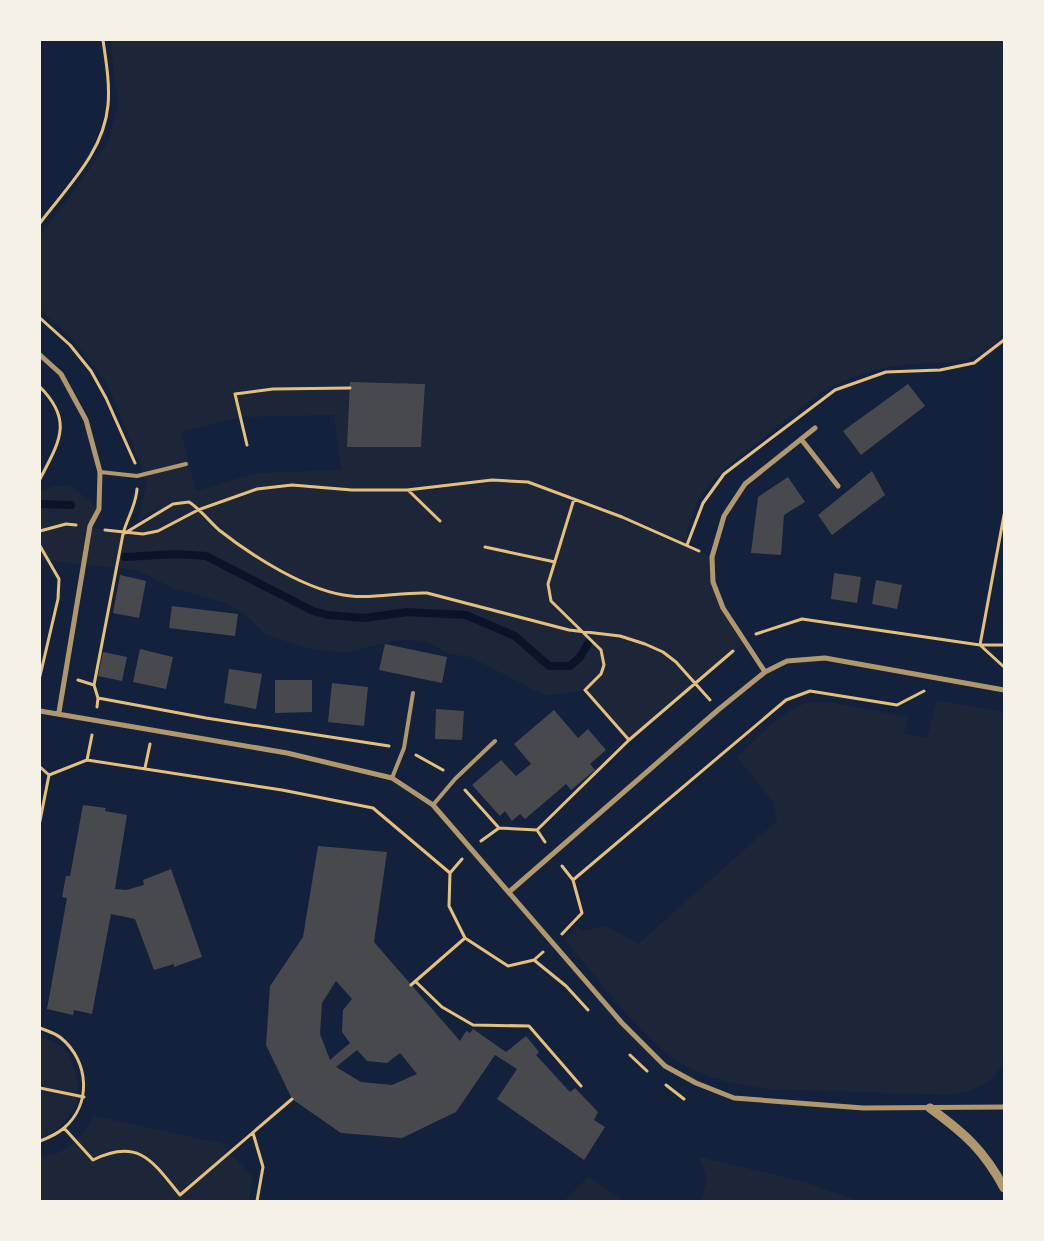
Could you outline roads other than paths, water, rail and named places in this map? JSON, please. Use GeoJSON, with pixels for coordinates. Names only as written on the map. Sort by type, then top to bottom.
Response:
{"type":"FeatureCollection","features":[{"type":"Feature","properties":{"kind":"street"},"geometry":{"type":"LineString","coordinates":[[40,355],[62,374],[86,420],[100,472],[99,508],[90,526],[59,712]]}},
{"type":"Feature","properties":{"kind":"street"},"geometry":{"type":"LineString","coordinates":[[765,672],[723,608],[714,582],[712,556],[724,516],[745,484],[815,428]]}},
{"type":"Feature","properties":{"kind":"street"},"geometry":{"type":"LineString","coordinates":[[801,439],[838,486]]}},
{"type":"Feature","properties":{"kind":"street"},"geometry":{"type":"LineString","coordinates":[[509,892],[718,710],[765,672],[787,661],[825,658],[1004,690]]}},
{"type":"Feature","properties":{"kind":"street"},"geometry":{"type":"LineString","coordinates":[[40,711],[59,712],[287,753],[392,778],[433,805],[622,1023],[665,1066],[696,1083],[734,1098],[863,1108],[1004,1107]]}},
{"type":"Feature","properties":{"kind":"street"},"geometry":{"type":"LineString","coordinates":[[930,1108],[966,1135],[992,1166],[1004,1188]]}},
{"type":"Feature","properties":{"kind":"lane"},"geometry":{"type":"LineString","coordinates":[[100,472],[137,476],[186,464]]}},
{"type":"Feature","properties":{"kind":"lane"},"geometry":{"type":"LineString","coordinates":[[392,778],[404,748],[413,693]]}},
{"type":"Feature","properties":{"kind":"lane"},"geometry":{"type":"LineString","coordinates":[[433,805],[455,779],[495,741]]}},
{"type":"Feature","properties":{"kind":"waterway"},"geometry":{"type":"LineString","coordinates":[[40,504],[71,505]]}},
{"type":"Feature","properties":{"kind":"waterway"},"geometry":{"type":"LineString","coordinates":[[125,557],[176,554],[206,556],[313,611],[328,615],[365,618],[407,612],[466,615],[515,636],[549,666],[570,666],[580,657],[589,642]]}}]}
